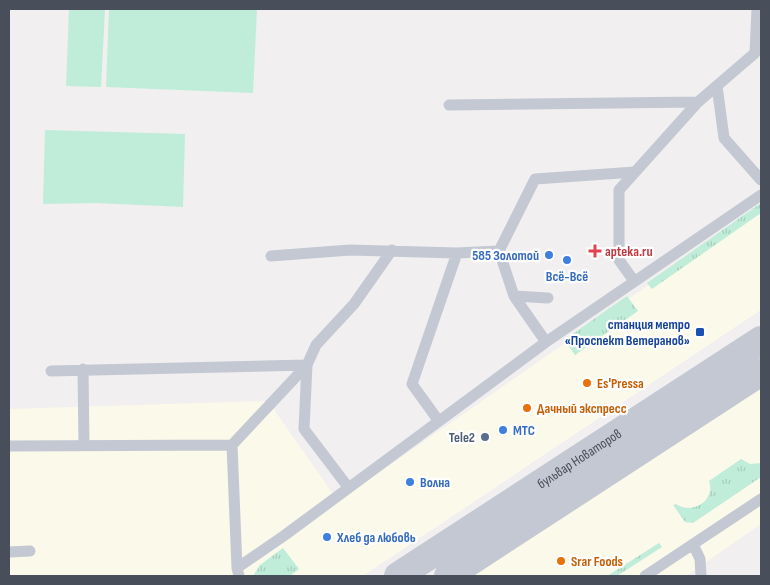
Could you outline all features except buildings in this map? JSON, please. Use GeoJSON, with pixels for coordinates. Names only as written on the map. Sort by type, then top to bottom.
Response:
{"type":"FeatureCollection","features":[{"type":"Feature","properties":{"kind":"street","name":"бульвар Новаторов"},"geometry":{"type":"LineString","coordinates":[[398,576],[761,340]]}},
{"type":"Feature","properties":{"kind":"street","name":"бульвар Новаторов"},"geometry":{"type":"LineString","coordinates":[[448,576],[761,372]]}},
{"type":"Feature","properties":{"kind":"lane"},"geometry":{"type":"LineString","coordinates":[[634,281],[619,260],[619,190],[698,102],[755,53],[757,9]]}},
{"type":"Feature","properties":{"kind":"lane"},"geometry":{"type":"LineString","coordinates":[[717,86],[724,138],[761,180]]}},
{"type":"Feature","properties":{"kind":"lane"},"geometry":{"type":"LineString","coordinates":[[449,105],[698,102]]}},
{"type":"Feature","properties":{"kind":"lane"},"geometry":{"type":"LineString","coordinates":[[546,342],[514,296],[499,251],[535,179],[635,172]]}},
{"type":"Feature","properties":{"kind":"lane"},"geometry":{"type":"LineString","coordinates":[[238,572],[348,487],[546,342],[761,195]]}},
{"type":"Feature","properties":{"kind":"lane"},"geometry":{"type":"LineString","coordinates":[[272,256],[350,250],[457,253],[499,251]]}},
{"type":"Feature","properties":{"kind":"lane"},"geometry":{"type":"LineString","coordinates":[[238,572],[232,445],[307,365],[316,345],[354,304],[392,250]]}},
{"type":"Feature","properties":{"kind":"lane"},"geometry":{"type":"LineString","coordinates":[[438,420],[412,384],[457,253]]}},
{"type":"Feature","properties":{"kind":"lane"},"geometry":{"type":"LineString","coordinates":[[514,296],[548,298]]}},
{"type":"Feature","properties":{"kind":"lane"},"geometry":{"type":"LineString","coordinates":[[51,370],[307,365]]}},
{"type":"Feature","properties":{"kind":"lane"},"geometry":{"type":"LineString","coordinates":[[307,365],[304,429],[348,487]]}},
{"type":"Feature","properties":{"kind":"lane"},"geometry":{"type":"LineString","coordinates":[[84,369],[84,445]]}},
{"type":"Feature","properties":{"kind":"lane"},"geometry":{"type":"LineString","coordinates":[[9,446],[232,445]]}},
{"type":"Feature","properties":{"kind":"lane"},"geometry":{"type":"LineString","coordinates":[[645,576],[761,499]]}},
{"type":"Feature","properties":{"kind":"lane"},"geometry":{"type":"LineString","coordinates":[[693,544],[700,559],[701,576]]}},
{"type":"Feature","properties":{"kind":"lane"},"geometry":{"type":"LineString","coordinates":[[9,552],[30,551]]}},
{"type":"Feature","properties":{"kind":"shaded area"},"geometry":{"type":"Polygon","coordinates":[[[761,207],[761,310],[363,576],[9,576],[9,409],[268,401],[338,501],[761,207]]]}},
{"type":"Feature","properties":{"kind":"shaded area"},"geometry":{"type":"Polygon","coordinates":[[[761,378],[761,524],[686,576],[461,576],[761,378]]]}},
{"type":"Feature","properties":{"kind":"green space"},"geometry":{"type":"Polygon","coordinates":[[[69,9],[105,9],[101,87],[66,86],[69,9]]]}},
{"type":"Feature","properties":{"kind":"green space"},"geometry":{"type":"Polygon","coordinates":[[[109,9],[257,9],[253,93],[106,87],[109,9]]]}},
{"type":"Feature","properties":{"kind":"green space"},"geometry":{"type":"Polygon","coordinates":[[[45,130],[185,134],[183,207],[96,203],[43,204],[45,130]]]}},
{"type":"Feature","properties":{"kind":"green space"},"geometry":{"type":"Polygon","coordinates":[[[761,203],[761,213],[652,289],[647,283],[761,203]]]}},
{"type":"Feature","properties":{"kind":"green space"},"geometry":{"type":"Polygon","coordinates":[[[627,296],[638,311],[575,355],[564,340],[627,296]]]}},
{"type":"Feature","properties":{"kind":"green space"},"geometry":{"type":"Polygon","coordinates":[[[741,459],[750,464],[761,463],[761,477],[693,523],[685,522],[673,505],[676,504],[689,508],[701,504],[709,495],[709,481],[741,459]]]}},
{"type":"Feature","properties":{"kind":"green space"},"geometry":{"type":"Polygon","coordinates":[[[659,543],[662,547],[617,576],[607,576],[659,543]]]}},
{"type":"Feature","properties":{"kind":"green space"},"geometry":{"type":"Polygon","coordinates":[[[283,548],[299,569],[290,576],[253,576],[260,565],[283,548]]]}},
{"type":"Feature","properties":{"kind":"place","name":"apteka.ru"},"geometry":{"type":"Point","coordinates":[595,251]}},
{"type":"Feature","properties":{"kind":"place","name":"585 Золотой"},"geometry":{"type":"Point","coordinates":[549,255]}},
{"type":"Feature","properties":{"kind":"place","name":"Всё-Всё"},"geometry":{"type":"Point","coordinates":[567,260]}},
{"type":"Feature","properties":{"kind":"place","name":"станция метро «Проспект Ветеранов»"},"geometry":{"type":"Point","coordinates":[700,332]}},
{"type":"Feature","properties":{"kind":"place","name":"Es'Pressa"},"geometry":{"type":"Point","coordinates":[587,383]}},
{"type":"Feature","properties":{"kind":"place","name":"Дачный экспресс"},"geometry":{"type":"Point","coordinates":[527,408]}},
{"type":"Feature","properties":{"kind":"place","name":"МТС"},"geometry":{"type":"Point","coordinates":[503,430]}},
{"type":"Feature","properties":{"kind":"place","name":"Tele2"},"geometry":{"type":"Point","coordinates":[485,437]}},
{"type":"Feature","properties":{"kind":"place","name":"Волна"},"geometry":{"type":"Point","coordinates":[410,482]}},
{"type":"Feature","properties":{"kind":"place","name":"Хлеб да любовь"},"geometry":{"type":"Point","coordinates":[327,537]}},
{"type":"Feature","properties":{"kind":"place","name":"Srar Foods"},"geometry":{"type":"Point","coordinates":[561,561]}}]}
